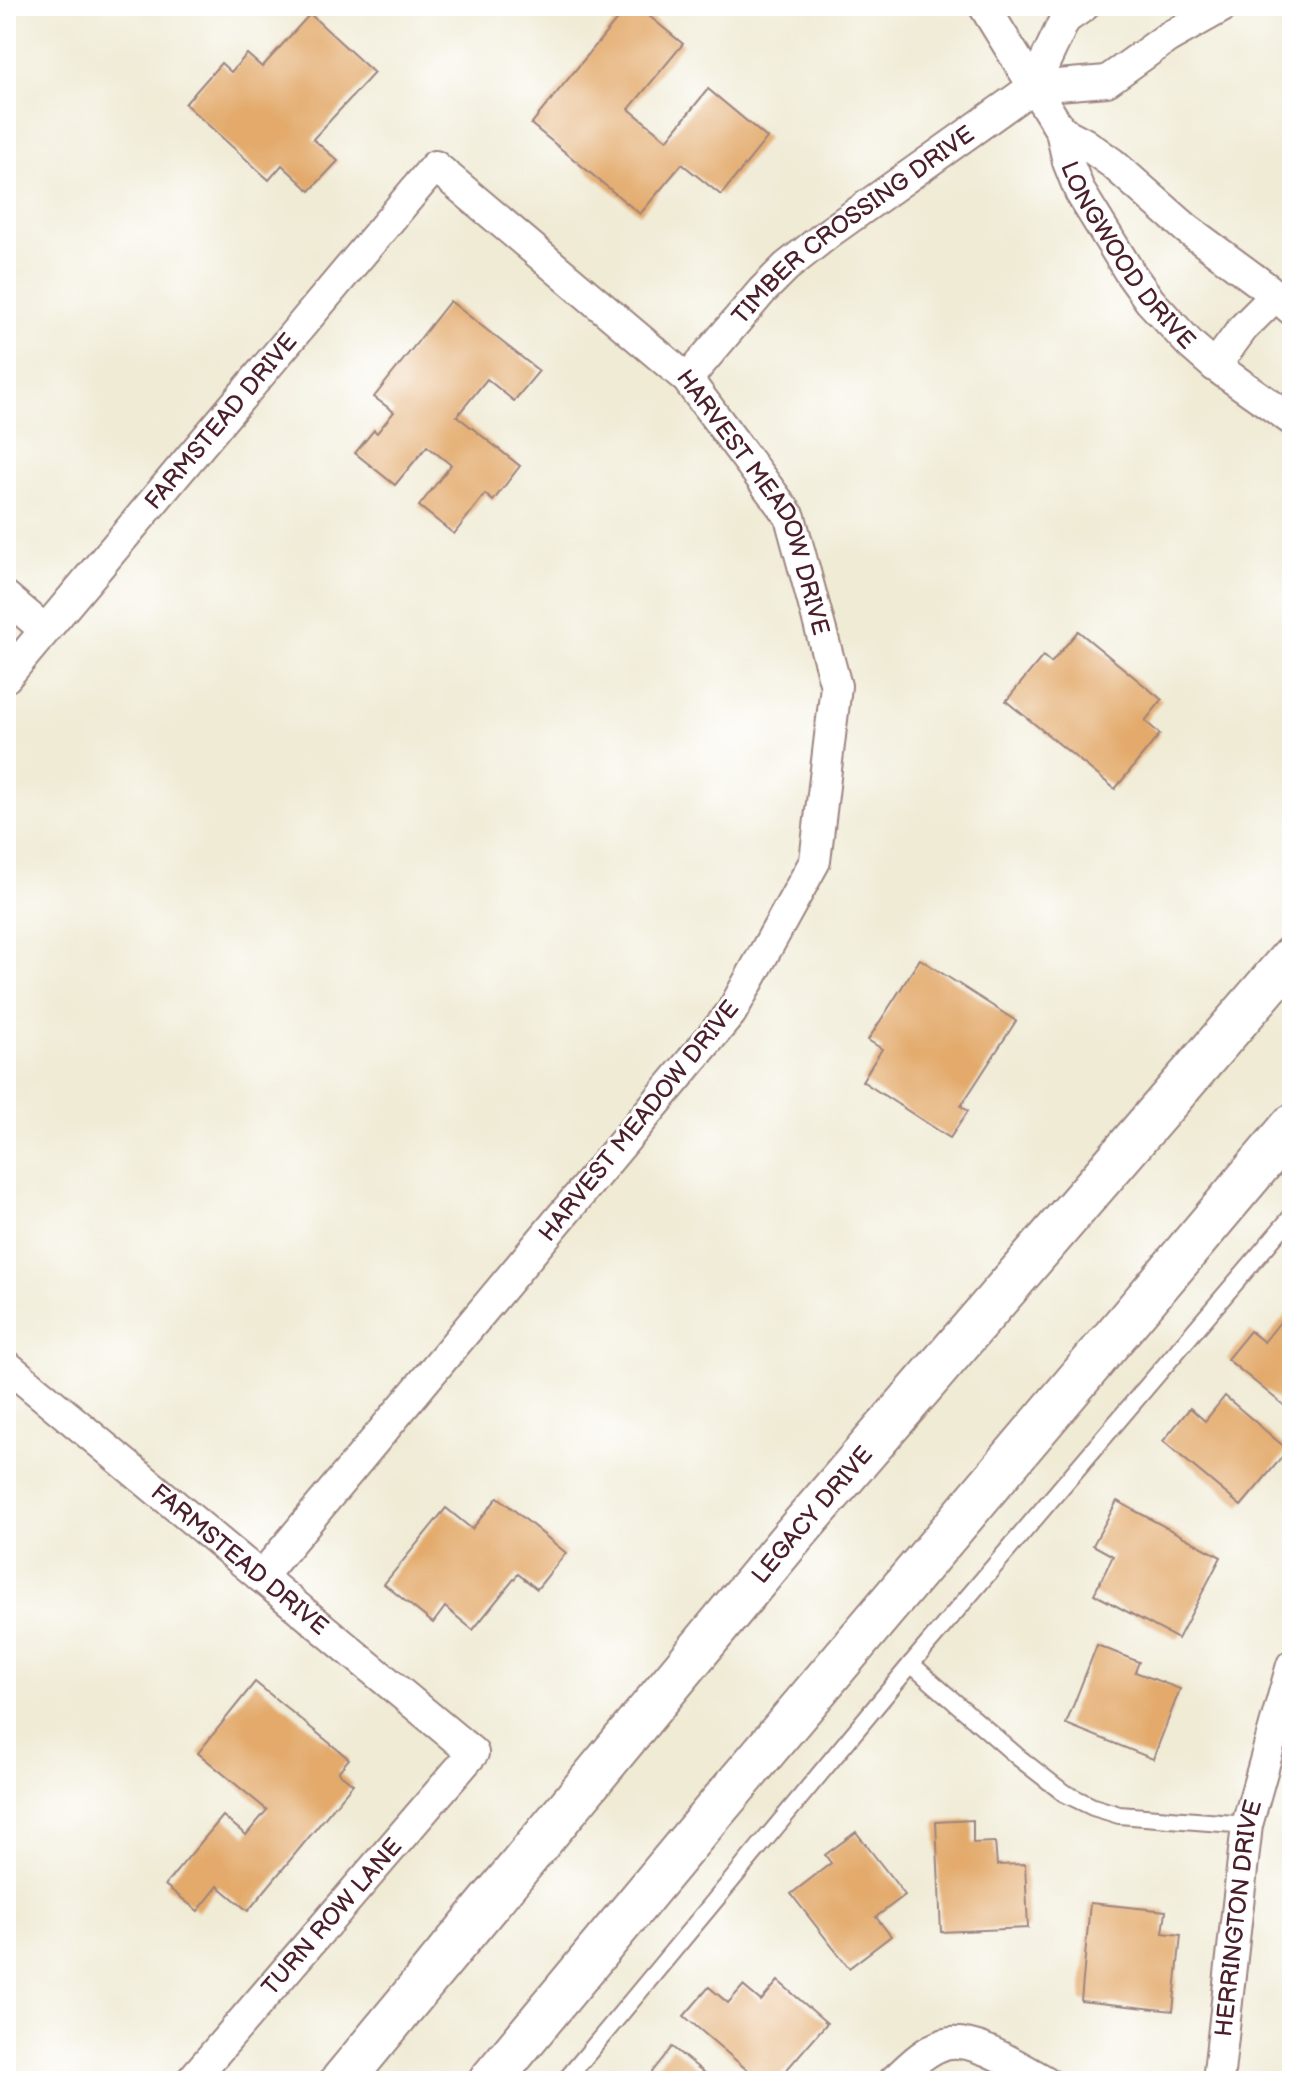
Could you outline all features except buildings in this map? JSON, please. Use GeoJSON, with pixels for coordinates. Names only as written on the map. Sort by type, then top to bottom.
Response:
{"type":"FeatureCollection","features":[{"type":"Feature","properties":{"kind":"main road","name":"LEGACY DRIVE"},"geometry":{"type":"LineString","coordinates":[[342,2081],[788,1542],[1292,957]]}},
{"type":"Feature","properties":{"kind":"main road"},"geometry":{"type":"LineString","coordinates":[[490,2081],[1292,1126]]}},
{"type":"Feature","properties":{"kind":"street","name":"LONGWOOD DRIVE"},"geometry":{"type":"LineString","coordinates":[[984,6],[1061,131],[1068,162],[1080,192],[1117,255],[1165,318],[1191,345],[1215,366],[1292,420]]}},
{"type":"Feature","properties":{"kind":"street","name":"TIMBER CROSSING DRIVE"},"geometry":{"type":"LineString","coordinates":[[687,379],[786,267],[1033,87],[1065,19],[1084,6]]}},
{"type":"Feature","properties":{"kind":"street"},"geometry":{"type":"LineString","coordinates":[[1033,87],[1107,81],[1167,38],[1224,6]]}},
{"type":"Feature","properties":{"kind":"street","name":"LONGWOOD DRIVE"},"geometry":{"type":"LineString","coordinates":[[1061,131],[1099,152],[1210,248],[1284,302],[1243,328],[1215,366]]}},
{"type":"Feature","properties":{"kind":"street","name":"HARVEST MEADOW DRIVE"},"geometry":{"type":"LineString","coordinates":[[261,1577],[731,1013],[815,861],[836,686],[790,517],[687,379],[435,166]]}},
{"type":"Feature","properties":{"kind":"street","name":"FARMSTEAD DRIVE"},"geometry":{"type":"LineString","coordinates":[[6,677],[435,166]]}},
{"type":"Feature","properties":{"kind":"street"},"geometry":{"type":"LineString","coordinates":[[6,597],[45,630]]}},
{"type":"Feature","properties":{"kind":"street","name":"FARMSTEAD DRIVE"},"geometry":{"type":"LineString","coordinates":[[6,1365],[473,1753]]}},
{"type":"Feature","properties":{"kind":"street","name":"HERRINGTON DRIVE"},"geometry":{"type":"LineString","coordinates":[[1218,2081],[1247,1825],[1290,1679]]}},
{"type":"Feature","properties":{"kind":"street","name":"TURN ROW LANE"},"geometry":{"type":"LineString","coordinates":[[191,2081],[473,1753]]}},
{"type":"Feature","properties":{"kind":"street"},"geometry":{"type":"LineString","coordinates":[[894,2081],[919,2057],[947,2043],[976,2045],[1045,2081]]}},
{"type":"Feature","properties":{"kind":"lane"},"geometry":{"type":"LineString","coordinates":[[565,2081],[911,1664],[1292,1216]]}},
{"type":"Feature","properties":{"kind":"lane"},"geometry":{"type":"LineString","coordinates":[[911,1664],[1018,1757],[1064,1793],[1093,1807],[1119,1815],[1247,1825]]}}]}
